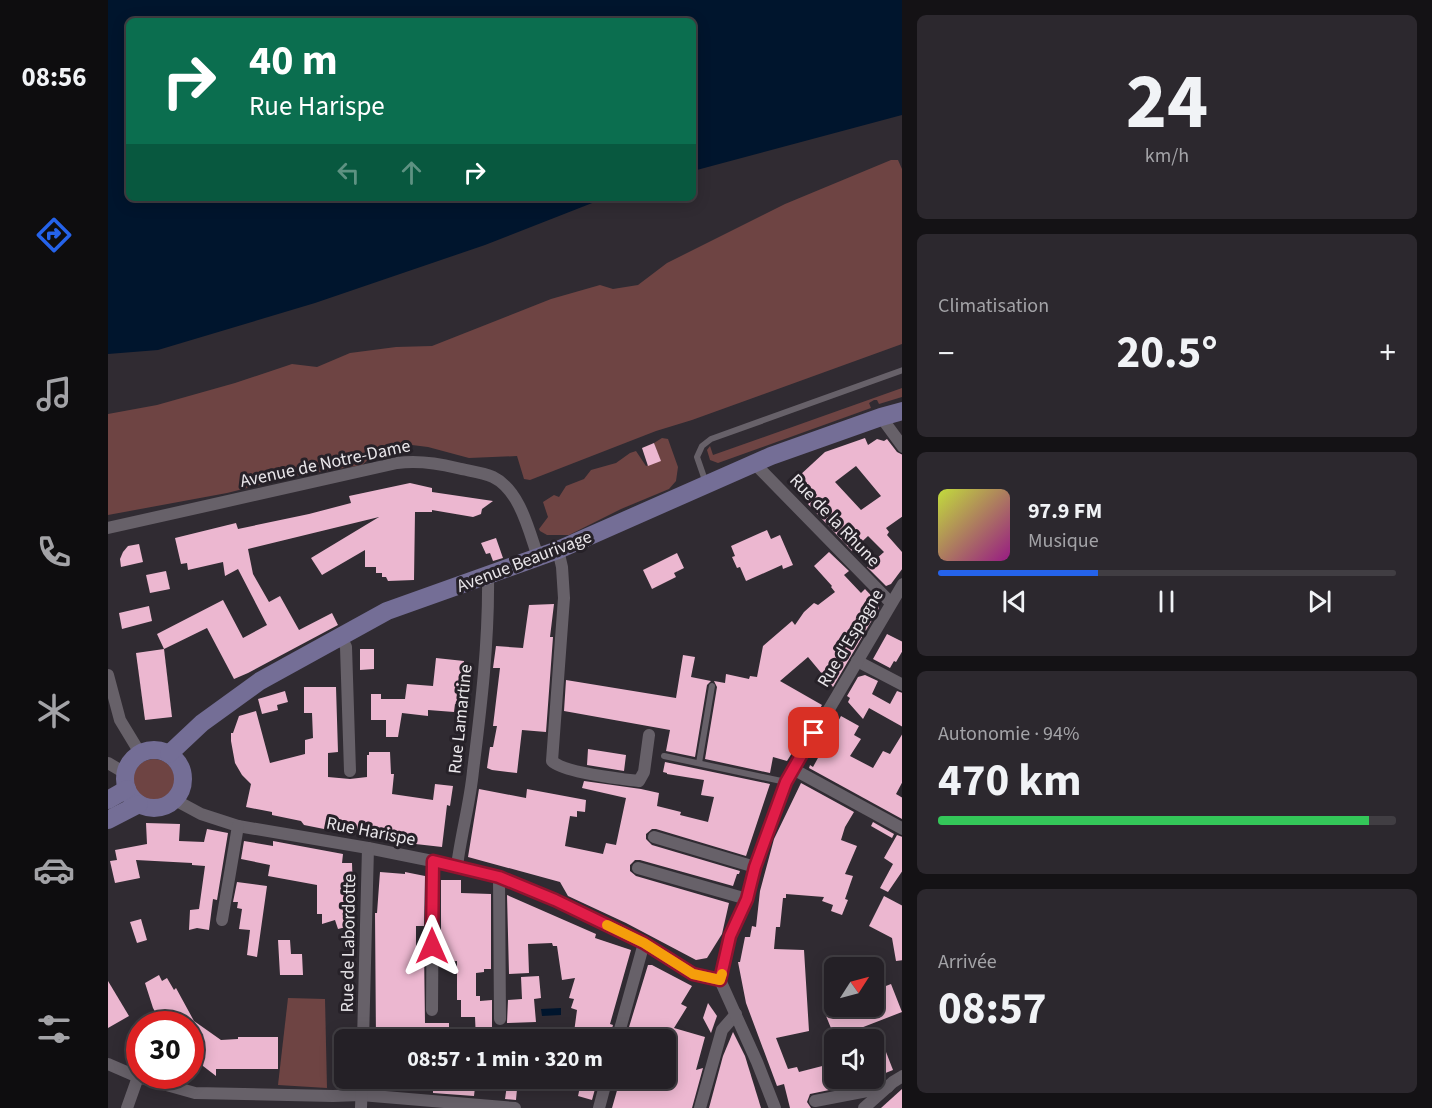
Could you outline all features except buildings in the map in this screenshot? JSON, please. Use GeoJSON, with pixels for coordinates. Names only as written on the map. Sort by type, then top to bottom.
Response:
{"type":"FeatureCollection","features":[{"type":"Feature","properties":{"kind":"main road","name":"Avenue Beaurivage"},"geometry":{"type":"LineString","coordinates":[[169,754],[202,723],[260,681],[387,611],[558,550],[754,463],[902,411]]}},
{"type":"Feature","properties":{"kind":"main road"},"geometry":{"type":"LineString","coordinates":[[108,800],[126,781],[134,758],[140,753],[154,750],[169,754],[179,764],[183,779],[180,794],[175,800],[154,808],[139,804],[132,798],[126,781]]}},
{"type":"Feature","properties":{"kind":"main road"},"geometry":{"type":"LineString","coordinates":[[108,820],[139,804]]}},
{"type":"Feature","properties":{"kind":"street"},"geometry":{"type":"LineString","coordinates":[[881,417],[902,446]]}},
{"type":"Feature","properties":{"kind":"street","name":"Avenue de Notre-Dame"},"geometry":{"type":"LineString","coordinates":[[108,528],[397,463],[420,461],[484,474],[504,485],[516,502],[538,557]]}},
{"type":"Feature","properties":{"kind":"street","name":"Rue de la Rhune"},"geometry":{"type":"LineString","coordinates":[[754,463],[891,603]]}},
{"type":"Feature","properties":{"kind":"street"},"geometry":{"type":"LineString","coordinates":[[558,550],[562,567],[564,598],[552,761],[556,765],[581,772],[639,781],[644,772],[650,735]]}},
{"type":"Feature","properties":{"kind":"street","name":"Rue Lamartine"},"geometry":{"type":"LineString","coordinates":[[457,866],[473,773],[482,688],[488,575]]}},
{"type":"Feature","properties":{"kind":"street","name":"Rue d'Espagne"},"geometry":{"type":"LineString","coordinates":[[720,980],[730,936],[747,899],[755,867],[786,782],[902,586]]}},
{"type":"Feature","properties":{"kind":"street"},"geometry":{"type":"LineString","coordinates":[[341,637],[346,647],[350,771]]}},
{"type":"Feature","properties":{"kind":"street"},"geometry":{"type":"LineString","coordinates":[[857,661],[902,684]]}},
{"type":"Feature","properties":{"kind":"street"},"geometry":{"type":"LineString","coordinates":[[108,675],[120,720],[140,753]]}},
{"type":"Feature","properties":{"kind":"street"},"geometry":{"type":"LineString","coordinates":[[108,763],[126,781]]}},
{"type":"Feature","properties":{"kind":"street"},"geometry":{"type":"LineString","coordinates":[[793,769],[902,828]]}},
{"type":"Feature","properties":{"kind":"street","name":"Rue Harispe"},"geometry":{"type":"LineString","coordinates":[[175,800],[201,814],[238,826],[368,848],[499,877],[555,900],[644,943],[693,974],[720,980]]}},
{"type":"Feature","properties":{"kind":"street"},"geometry":{"type":"LineString","coordinates":[[222,920],[238,826]]}},
{"type":"Feature","properties":{"kind":"street"},"geometry":{"type":"LineString","coordinates":[[654,837],[755,867]]}},
{"type":"Feature","properties":{"kind":"street","name":"Rue de Labordotte"},"geometry":{"type":"LineString","coordinates":[[363,1029],[368,848]]}},
{"type":"Feature","properties":{"kind":"street"},"geometry":{"type":"LineString","coordinates":[[432,1010],[433,861]]}},
{"type":"Feature","properties":{"kind":"street"},"geometry":{"type":"LineString","coordinates":[[638,868],[747,899]]}},
{"type":"Feature","properties":{"kind":"street"},"geometry":{"type":"LineString","coordinates":[[499,877],[500,1019]]}},
{"type":"Feature","properties":{"kind":"street"},"geometry":{"type":"LineString","coordinates":[[620,1029],[644,943]]}},
{"type":"Feature","properties":{"kind":"street"},"geometry":{"type":"LineString","coordinates":[[720,980],[775,1108]]}},
{"type":"Feature","properties":{"kind":"street"},"geometry":{"type":"LineString","coordinates":[[700,1108],[722,1030],[736,1014]]}},
{"type":"Feature","properties":{"kind":"street"},"geometry":{"type":"LineString","coordinates":[[108,1064],[126,1072]]}},
{"type":"Feature","properties":{"kind":"street"},"geometry":{"type":"LineString","coordinates":[[864,1108],[902,1077]]}},
{"type":"Feature","properties":{"kind":"street"},"geometry":{"type":"LineString","coordinates":[[815,1101],[888,1087]]}},
{"type":"Feature","properties":{"kind":"street"},"geometry":{"type":"LineString","coordinates":[[127,1108],[134,1089]]}},
{"type":"Feature","properties":{"kind":"street"},"geometry":{"type":"LineString","coordinates":[[181,1089],[195,1093],[361,1095],[515,1108]]}},
{"type":"Feature","properties":{"kind":"street"},"geometry":{"type":"LineString","coordinates":[[361,1089],[361,1108]]}},
{"type":"Feature","properties":{"kind":"street"},"geometry":{"type":"LineString","coordinates":[[599,1108],[604,1089]]}},
{"type":"Feature","properties":{"kind":"lane"},"geometry":{"type":"LineString","coordinates":[[706,483],[697,457],[702,446],[711,439],[902,370]]}},
{"type":"Feature","properties":{"kind":"lane"},"geometry":{"type":"LineString","coordinates":[[699,763],[712,686]]}},
{"type":"Feature","properties":{"kind":"lane"},"geometry":{"type":"LineString","coordinates":[[664,756],[786,782]]}},
{"type":"Feature","properties":{"kind":"shaded area"},"geometry":{"type":"Polygon","coordinates":[[[891,160],[898,160],[902,169],[902,344],[656,431],[530,480],[524,479],[517,456],[469,458],[428,447],[404,444],[377,452],[362,465],[295,476],[227,493],[108,515],[108,414],[157,405],[292,364],[317,367],[350,353],[396,347],[432,346],[551,299],[600,285],[613,289],[638,285],[667,263],[785,204],[891,160]]]}},
{"type":"Feature","properties":{"kind":"shaded area"},"geometry":{"type":"Polygon","coordinates":[[[902,388],[902,397],[879,404],[877,400],[874,400],[869,403],[871,408],[718,463],[710,460],[707,450],[710,446],[713,455],[902,388]]]}},
{"type":"Feature","properties":{"kind":"shaded area"},"geometry":{"type":"Polygon","coordinates":[[[662,438],[668,439],[678,467],[676,481],[669,489],[621,509],[569,535],[547,535],[540,531],[539,529],[548,517],[543,502],[554,495],[559,497],[566,486],[584,479],[591,470],[616,463],[630,453],[636,451],[646,466],[660,460],[654,443],[662,438]]]}},
{"type":"Feature","properties":{"kind":"shaded area"},"geometry":{"type":"Polygon","coordinates":[[[154,759],[169,765],[175,780],[169,795],[154,801],[139,795],[133,780],[139,765],[154,759]]]}},
{"type":"Feature","properties":{"kind":"shaded area"},"geometry":{"type":"Polygon","coordinates":[[[288,998],[325,999],[327,1088],[278,1085],[288,998]]]}},
{"type":"Feature","properties":{"kind":"water"},"geometry":{"type":"Polygon","coordinates":[[[108,0],[902,0],[902,115],[696,170],[696,18],[126,18],[126,201],[597,201],[485,245],[315,303],[158,350],[108,354],[108,0]]]}},
{"type":"Feature","properties":{"kind":"water"},"geometry":{"type":"Polygon","coordinates":[[[561,1008],[561,1015],[542,1016],[541,1009],[561,1008]]]}},
{"type":"Feature","properties":{"kind":"slow traffic"},"geometry":{"type":"LineString","coordinates":[[607,925],[644,943],[693,974],[720,980],[722,974]]}},
{"type":"Feature","properties":{"kind":"route"},"geometry":{"type":"LineString","coordinates":[[432,946],[433,861],[499,877],[555,900],[644,943],[693,974],[720,980],[730,936],[747,899],[755,867],[786,782],[814,733]]}}]}
